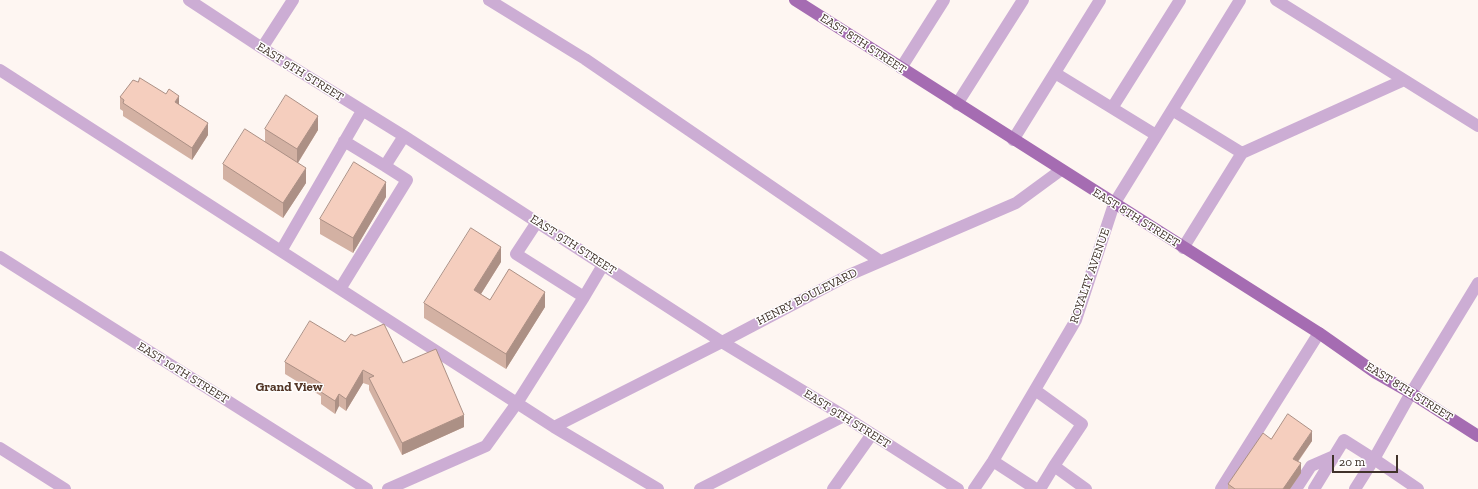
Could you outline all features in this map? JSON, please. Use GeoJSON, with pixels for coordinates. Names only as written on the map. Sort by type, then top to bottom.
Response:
{"type":"FeatureCollection","features":[{"type":"Feature","properties":{"kind":"main road","name":"EAST 8TH STREET"},"geometry":{"type":"LineString","coordinates":[[795,0],[1013,140],[1319,333],[1376,372],[1478,436]]}},
{"type":"Feature","properties":{"kind":"street","name":"EAST 9TH STREET"},"geometry":{"type":"LineString","coordinates":[[189,0],[262,48],[404,136],[722,342],[844,416],[958,489]]}},
{"type":"Feature","properties":{"kind":"street"},"geometry":{"type":"LineString","coordinates":[[262,48],[294,0]]}},
{"type":"Feature","properties":{"kind":"street"},"geometry":{"type":"LineString","coordinates":[[489,0],[585,58],[880,261]]}},
{"type":"Feature","properties":{"kind":"street"},"geometry":{"type":"LineString","coordinates":[[901,68],[944,0]]}},
{"type":"Feature","properties":{"kind":"street"},"geometry":{"type":"LineString","coordinates":[[957,104],[1022,0]]}},
{"type":"Feature","properties":{"kind":"street"},"geometry":{"type":"LineString","coordinates":[[1013,140],[1100,0]]}},
{"type":"Feature","properties":{"kind":"street"},"geometry":{"type":"LineString","coordinates":[[1112,108],[1180,0]]}},
{"type":"Feature","properties":{"kind":"street","name":"ROYALTY AVENUE"},"geometry":{"type":"LineString","coordinates":[[974,489],[993,460],[1076,320],[1114,204],[1240,0]]}},
{"type":"Feature","properties":{"kind":"street"},"geometry":{"type":"LineString","coordinates":[[1276,0],[1478,126]]}},
{"type":"Feature","properties":{"kind":"street"},"geometry":{"type":"LineString","coordinates":[[0,70],[517,403],[658,489]]}},
{"type":"Feature","properties":{"kind":"street"},"geometry":{"type":"LineString","coordinates":[[1055,73],[1156,135]]}},
{"type":"Feature","properties":{"kind":"street"},"geometry":{"type":"LineString","coordinates":[[1183,248],[1242,153],[1404,80]]}},
{"type":"Feature","properties":{"kind":"street"},"geometry":{"type":"LineString","coordinates":[[1172,110],[1242,153]]}},
{"type":"Feature","properties":{"kind":"street"},"geometry":{"type":"LineString","coordinates":[[281,251],[362,111]]}},
{"type":"Feature","properties":{"kind":"street"},"geometry":{"type":"LineString","coordinates":[[385,166],[404,136]]}},
{"type":"Feature","properties":{"kind":"street"},"geometry":{"type":"LineString","coordinates":[[340,289],[407,180],[344,141]]}},
{"type":"Feature","properties":{"kind":"street","name":"HENRY BOULEVARD"},"geometry":{"type":"LineString","coordinates":[[554,426],[722,342],[849,275],[1016,203],[1061,170]]}},
{"type":"Feature","properties":{"kind":"street"},"geometry":{"type":"LineString","coordinates":[[537,222],[516,254],[584,297]]}},
{"type":"Feature","properties":{"kind":"street","name":"EAST 10TH STREET"},"geometry":{"type":"LineString","coordinates":[[0,257],[367,489]]}},
{"type":"Feature","properties":{"kind":"street"},"geometry":{"type":"LineString","coordinates":[[388,489],[486,446],[517,403],[603,265]]}},
{"type":"Feature","properties":{"kind":"street"},"geometry":{"type":"LineString","coordinates":[[1355,489],[1478,283]]}},
{"type":"Feature","properties":{"kind":"street"},"geometry":{"type":"LineString","coordinates":[[1221,489],[1319,333]]}},
{"type":"Feature","properties":{"kind":"street"},"geometry":{"type":"LineString","coordinates":[[1035,390],[1082,424],[1040,489]]}},
{"type":"Feature","properties":{"kind":"street"},"geometry":{"type":"LineString","coordinates":[[700,489],[844,416]]}},
{"type":"Feature","properties":{"kind":"street"},"geometry":{"type":"LineString","coordinates":[[833,489],[872,434]]}},
{"type":"Feature","properties":{"kind":"street"},"geometry":{"type":"LineString","coordinates":[[1314,489],[1344,440],[1418,489]]}},
{"type":"Feature","properties":{"kind":"street"},"geometry":{"type":"LineString","coordinates":[[0,448],[65,489]]}},
{"type":"Feature","properties":{"kind":"street"},"geometry":{"type":"LineString","coordinates":[[1296,489],[1311,466],[1334,456]]}},
{"type":"Feature","properties":{"kind":"street"},"geometry":{"type":"LineString","coordinates":[[993,460],[1036,489]]}},
{"type":"Feature","properties":{"kind":"street"},"geometry":{"type":"LineString","coordinates":[[1054,466],[1086,489]]}},
{"type":"Feature","properties":{"kind":"building"},"geometry":{"type":"Polygon","coordinates":[[[140,78],[166,94],[169,89],[179,96],[175,102],[208,123],[192,148],[123,103],[124,100],[120,97],[133,80],[138,82],[140,78]]]}},
{"type":"Feature","properties":{"kind":"building"},"geometry":{"type":"Polygon","coordinates":[[[286,95],[318,116],[297,149],[265,129],[286,95]]]}},
{"type":"Feature","properties":{"kind":"building"},"geometry":{"type":"Polygon","coordinates":[[[245,129],[306,168],[283,203],[223,164],[245,129]]]}},
{"type":"Feature","properties":{"kind":"building"},"geometry":{"type":"Polygon","coordinates":[[[354,162],[386,182],[353,238],[320,219],[354,162]]]}},
{"type":"Feature","properties":{"kind":"building"},"geometry":{"type":"Polygon","coordinates":[[[471,228],[501,247],[474,290],[490,300],[509,269],[545,292],[506,354],[424,303],[471,228]]]}},
{"type":"Feature","properties":{"kind":"building"},"geometry":{"type":"Polygon","coordinates":[[[310,321],[345,342],[351,334],[355,336],[384,324],[403,363],[436,349],[464,415],[402,443],[369,378],[374,376],[363,370],[346,399],[339,394],[335,401],[321,392],[324,385],[285,362],[310,321]]]}},
{"type":"Feature","properties":{"kind":"building"},"geometry":{"type":"Polygon","coordinates":[[[1288,414],[1312,431],[1293,459],[1301,463],[1283,489],[1235,489],[1228,484],[1263,433],[1271,439],[1288,414]]]}},
{"type":"Feature","properties":{"kind":"district","name":"Grand View"},"geometry":{"type":"Point","coordinates":[289,387]}}]}
